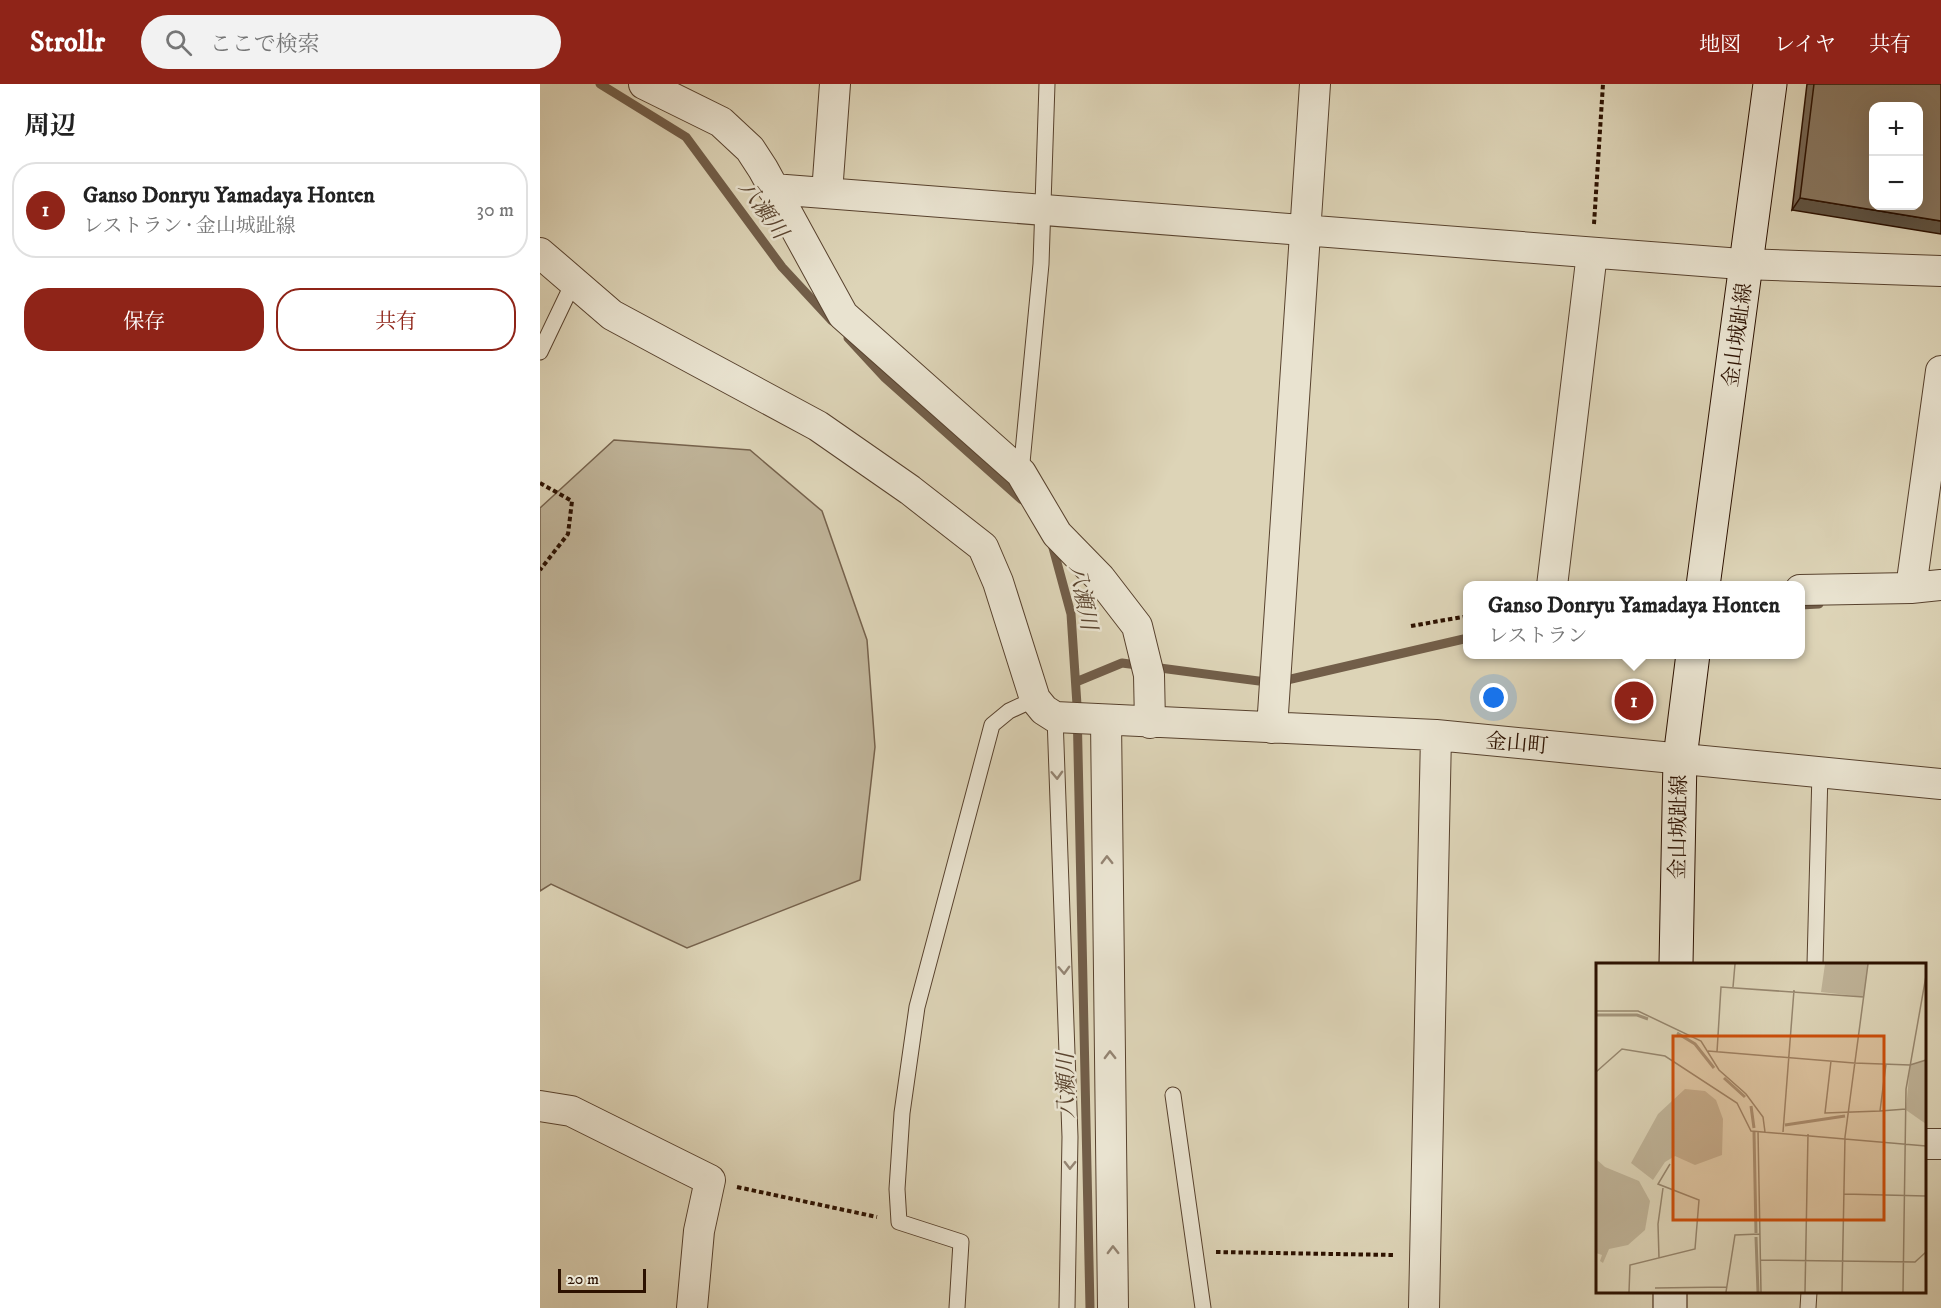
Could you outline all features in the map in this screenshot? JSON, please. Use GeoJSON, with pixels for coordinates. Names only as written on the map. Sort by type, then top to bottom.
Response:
{"type":"FeatureCollection","features":[{"type":"Feature","properties":{"kind":"main road","name":"金山城趾線"},"geometry":{"type":"LineString","coordinates":[[1704,581],[1770,84]]}},
{"type":"Feature","properties":{"kind":"main road","name":"金山城趾線"},"geometry":{"type":"LineString","coordinates":[[1676,963],[1680,758],[1693,659]]}},
{"type":"Feature","properties":{"kind":"street"},"geometry":{"type":"LineString","coordinates":[[644,84],[721,122],[750,149],[843,315],[1021,473],[1057,534],[1100,578],[1137,626],[1147,665],[1150,723]]}},
{"type":"Feature","properties":{"kind":"street"},"geometry":{"type":"LineString","coordinates":[[828,193],[835,84]]}},
{"type":"Feature","properties":{"kind":"street"},"geometry":{"type":"LineString","coordinates":[[1272,728],[1303,230],[1315,84]]}},
{"type":"Feature","properties":{"kind":"street"},"geometry":{"type":"LineString","coordinates":[[773,189],[1746,264],[1941,271]]}},
{"type":"Feature","properties":{"kind":"street"},"geometry":{"type":"LineString","coordinates":[[540,253],[612,315],[818,426],[910,490],[982,547],[1051,711]]}},
{"type":"Feature","properties":{"kind":"street"},"geometry":{"type":"LineString","coordinates":[[1552,581],[1592,253]]}},
{"type":"Feature","properties":{"kind":"street"},"geometry":{"type":"LineString","coordinates":[[1911,588],[1941,371]]}},
{"type":"Feature","properties":{"kind":"street"},"geometry":{"type":"LineString","coordinates":[[1805,590],[1911,588],[1941,585]]}},
{"type":"Feature","properties":{"kind":"street","name":"金山町"},"geometry":{"type":"LineString","coordinates":[[1051,711],[1099,720],[1436,735],[1941,784]]}},
{"type":"Feature","properties":{"kind":"street"},"geometry":{"type":"LineString","coordinates":[[1099,720],[1113,1308]]}},
{"type":"Feature","properties":{"kind":"street"},"geometry":{"type":"LineString","coordinates":[[1424,1308],[1436,735]]}},
{"type":"Feature","properties":{"kind":"street"},"geometry":{"type":"LineString","coordinates":[[540,1106],[571,1111],[710,1180],[699,1231],[692,1308]]}},
{"type":"Feature","properties":{"kind":"lane"},"geometry":{"type":"LineString","coordinates":[[1021,473],[1041,264],[1047,84]]}},
{"type":"Feature","properties":{"kind":"lane"},"geometry":{"type":"LineString","coordinates":[[540,352],[573,283]]}},
{"type":"Feature","properties":{"kind":"lane"},"geometry":{"type":"LineString","coordinates":[[957,1308],[961,1242],[899,1222],[897,1189],[902,1113],[917,1006],[992,725],[1009,711],[1051,711],[1070,1137],[1067,1308]]}},
{"type":"Feature","properties":{"kind":"lane"},"geometry":{"type":"LineString","coordinates":[[1815,963],[1820,772]]}},
{"type":"Feature","properties":{"kind":"lane"},"geometry":{"type":"LineString","coordinates":[[1173,1095],[1203,1308]]}},
{"type":"Feature","properties":{"kind":"lane"},"geometry":{"type":"LineString","coordinates":[[1808,1308],[1809,1293]]}},
{"type":"Feature","properties":{"kind":"path"},"geometry":{"type":"LineString","coordinates":[[1592,253],[1603,84]]}},
{"type":"Feature","properties":{"kind":"path"},"geometry":{"type":"LineString","coordinates":[[540,483],[572,501],[568,534],[540,570]]}},
{"type":"Feature","properties":{"kind":"path"},"geometry":{"type":"LineString","coordinates":[[1411,626],[1463,617]]}},
{"type":"Feature","properties":{"kind":"path"},"geometry":{"type":"LineString","coordinates":[[710,1180],[899,1222]]}},
{"type":"Feature","properties":{"kind":"path"},"geometry":{"type":"LineString","coordinates":[[1195,1251],[1425,1256]]}},
{"type":"Feature","properties":{"kind":"shaded area"},"geometry":{"type":"Polygon","coordinates":[[[614,440],[750,450],[822,511],[867,640],[875,747],[860,880],[687,948],[551,884],[540,891],[540,508],[614,440]]]}},
{"type":"Feature","properties":{"kind":"building"},"geometry":{"type":"Polygon","coordinates":[[[1814,84],[1941,84],[1941,221],[1874,210],[1923,210],[1923,102],[1869,102],[1869,209],[1800,198],[1814,84]]]}},
{"type":"Feature","properties":{"kind":"waterway","name":"八瀬川"},"geometry":{"type":"LineString","coordinates":[[600,84],[686,137],[782,267],[832,321]]}},
{"type":"Feature","properties":{"kind":"waterway","name":"八瀬川"},"geometry":{"type":"LineString","coordinates":[[848,338],[885,378],[1022,500]]}},
{"type":"Feature","properties":{"kind":"waterway","name":"八瀬川"},"geometry":{"type":"LineString","coordinates":[[1052,544],[1071,614],[1077,705],[1090,1308]]}},
{"type":"Feature","properties":{"kind":"waterway"},"geometry":{"type":"LineString","coordinates":[[1805,605],[1819,604]]}},
{"type":"Feature","properties":{"kind":"waterway"},"geometry":{"type":"LineString","coordinates":[[1076,682],[1122,663],[1274,683],[1463,639]]}},
{"type":"Feature","properties":{"kind":"place","name":"Ganso Donryu Yamadaya Honten"},"geometry":{"type":"Point","coordinates":[1634,701]}}]}
